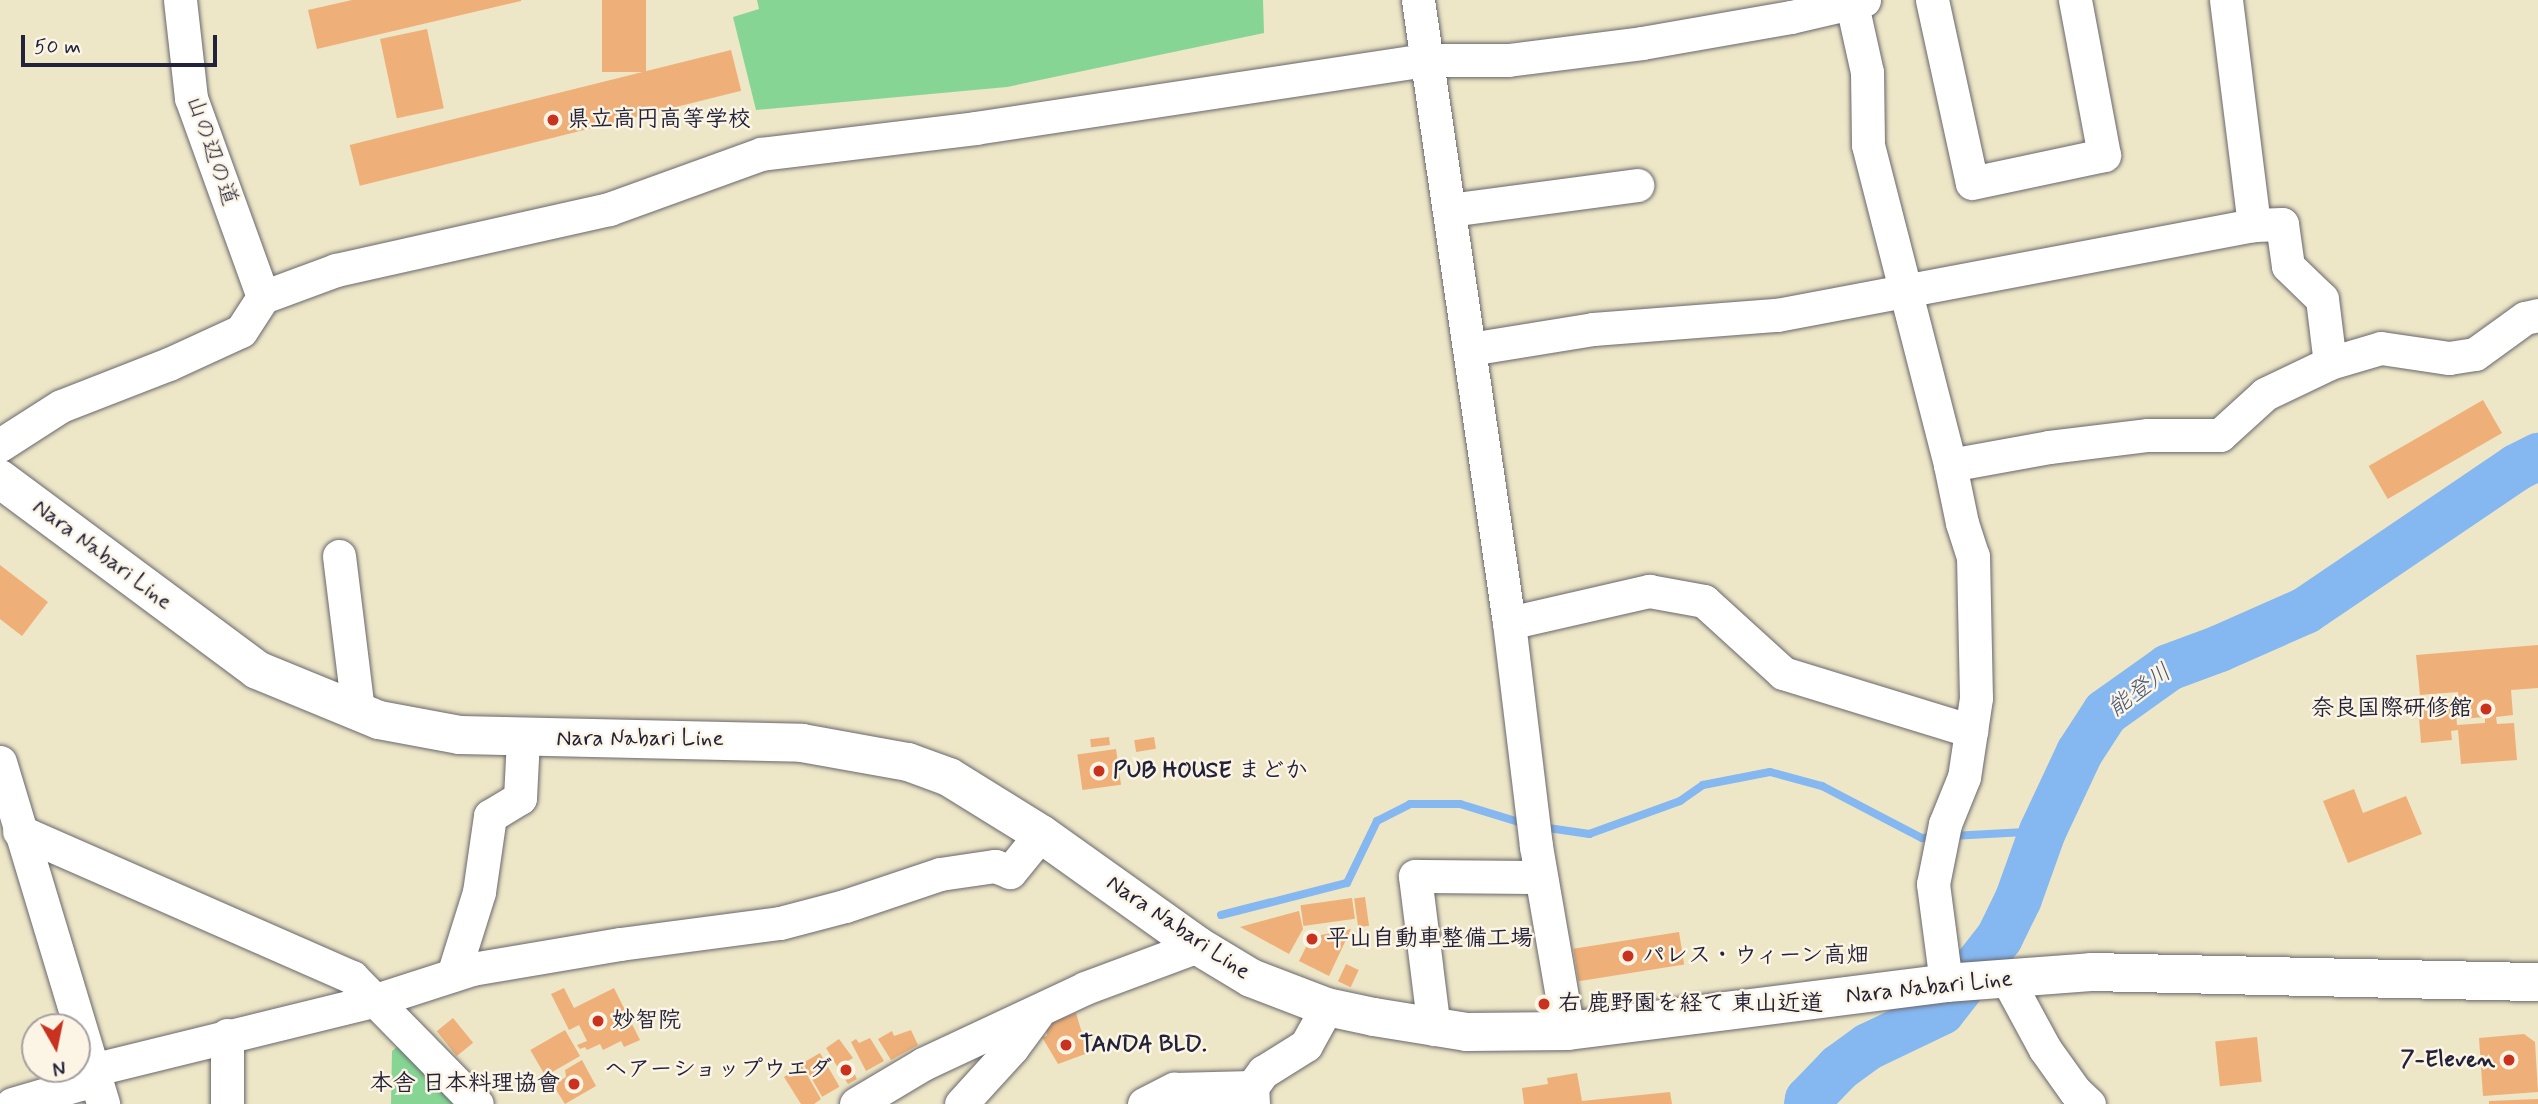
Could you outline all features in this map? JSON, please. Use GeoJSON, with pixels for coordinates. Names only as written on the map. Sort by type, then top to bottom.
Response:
{"type":"FeatureCollection","features":[{"type":"Feature","properties":{"kind":"main road","name":"Nara Nabari Line"},"geometry":{"type":"LineString","coordinates":[[0,479],[257,670],[379,720],[460,735],[802,743],[908,762],[949,777],[1041,834],[1198,946],[1251,978],[1327,1007],[1434,1029],[1467,1032],[1568,1031],[1946,984],[2091,972],[2538,982]]}},
{"type":"Feature","properties":{"kind":"street","name":"山の辺の道"},"geometry":{"type":"LineString","coordinates":[[180,0],[191,98],[263,297]]}},
{"type":"Feature","properties":{"kind":"street"},"geometry":{"type":"LineString","coordinates":[[1418,0],[1471,349],[1509,623],[1536,847],[1568,1031]]}},
{"type":"Feature","properties":{"kind":"street"},"geometry":{"type":"LineString","coordinates":[[1932,0],[1972,183],[2104,155],[2075,0]]}},
{"type":"Feature","properties":{"kind":"street"},"geometry":{"type":"LineString","coordinates":[[2226,0],[2254,225]]}},
{"type":"Feature","properties":{"kind":"street"},"geometry":{"type":"LineString","coordinates":[[0,445],[61,406],[169,364],[241,331],[263,297],[336,270],[610,209],[761,154],[975,128],[1426,60],[1521,58],[1642,43],[1790,8],[1855,1],[1867,72],[1868,145],[1950,464],[1962,523],[1973,556],[1976,698],[1964,777],[1942,838],[1933,884],[1946,984]]}},
{"type":"Feature","properties":{"kind":"street"},"geometry":{"type":"LineString","coordinates":[[1450,210],[1637,185]]}},
{"type":"Feature","properties":{"kind":"street"},"geometry":{"type":"LineString","coordinates":[[1471,349],[1593,329],[1777,315],[2254,225],[2282,224],[2288,266],[2322,299],[2330,363]]}},
{"type":"Feature","properties":{"kind":"street"},"geometry":{"type":"LineString","coordinates":[[1950,464],[2049,447],[2148,435],[2220,435],[2265,394],[2330,363],[2381,348],[2449,358],[2475,354],[2525,318],[2538,315]]}},
{"type":"Feature","properties":{"kind":"street"},"geometry":{"type":"LineString","coordinates":[[339,556],[358,711]]}},
{"type":"Feature","properties":{"kind":"street"},"geometry":{"type":"LineString","coordinates":[[1509,623],[1649,591],[1704,601],[1783,673],[1971,731]]}},
{"type":"Feature","properties":{"kind":"street"},"geometry":{"type":"LineString","coordinates":[[453,975],[479,892],[490,816],[520,798],[523,738]]}},
{"type":"Feature","properties":{"kind":"street"},"geometry":{"type":"LineString","coordinates":[[0,762],[19,831],[91,1057],[98,1089]]}},
{"type":"Feature","properties":{"kind":"street"},"geometry":{"type":"LineString","coordinates":[[19,831],[352,977],[477,1104]]}},
{"type":"Feature","properties":{"kind":"street"},"geometry":{"type":"LineString","coordinates":[[98,1089],[100,1068],[376,1000],[472,969],[620,944],[780,923],[845,906],[940,874],[995,866],[1010,872],[1041,834]]}},
{"type":"Feature","properties":{"kind":"street"},"geometry":{"type":"LineString","coordinates":[[1434,1029],[1415,876],[1536,847]]}},
{"type":"Feature","properties":{"kind":"street"},"geometry":{"type":"LineString","coordinates":[[856,1104],[923,1063],[1039,1012],[1085,988],[1198,946]]}},
{"type":"Feature","properties":{"kind":"street"},"geometry":{"type":"LineString","coordinates":[[2000,980],[2075,1091],[2089,1104]]}},
{"type":"Feature","properties":{"kind":"street"},"geometry":{"type":"LineString","coordinates":[[1144,1104],[1174,1088],[1252,1096],[1263,1072],[1306,1045],[1327,1007]]}},
{"type":"Feature","properties":{"kind":"street"},"geometry":{"type":"LineString","coordinates":[[961,1104],[1012,1048],[1039,1012]]}},
{"type":"Feature","properties":{"kind":"street"},"geometry":{"type":"LineString","coordinates":[[227,1035],[227,1104]]}},
{"type":"Feature","properties":{"kind":"street"},"geometry":{"type":"LineString","coordinates":[[12,1104],[80,1084],[98,1089]]}},
{"type":"Feature","properties":{"kind":"green space"},"geometry":{"type":"Polygon","coordinates":[[[757,0],[1263,0],[1264,33],[1007,87],[756,110],[733,17],[759,9],[757,0]]]}},
{"type":"Feature","properties":{"kind":"green space"},"geometry":{"type":"Polygon","coordinates":[[[403,1042],[462,1104],[391,1104],[392,1051],[403,1042]]]}},
{"type":"Feature","properties":{"kind":"building"},"geometry":{"type":"Polygon","coordinates":[[[352,0],[521,1],[317,49],[308,10],[352,0]]]}},
{"type":"Feature","properties":{"kind":"building"},"geometry":{"type":"Polygon","coordinates":[[[602,0],[646,0],[646,72],[602,72],[602,0]]]}},
{"type":"Feature","properties":{"kind":"building"},"geometry":{"type":"Polygon","coordinates":[[[427,29],[444,108],[397,118],[380,39],[427,29]]]}},
{"type":"Feature","properties":{"kind":"building"},"geometry":{"type":"Polygon","coordinates":[[[731,50],[741,91],[360,186],[350,145],[731,50]]]}},
{"type":"Feature","properties":{"kind":"building"},"geometry":{"type":"Polygon","coordinates":[[[2483,400],[2502,433],[2388,499],[2369,466],[2483,400]]]}},
{"type":"Feature","properties":{"kind":"building"},"geometry":{"type":"Polygon","coordinates":[[[0,565],[48,602],[22,636],[0,619],[0,565]]]}},
{"type":"Feature","properties":{"kind":"building","name":"奈良国際研修館"},"geometry":{"type":"Polygon","coordinates":[[[2538,645],[2538,688],[2511,690],[2513,715],[2496,717],[2497,724],[2514,723],[2517,760],[2461,764],[2458,730],[2451,731],[2452,740],[2421,743],[2418,704],[2455,700],[2457,725],[2485,723],[2485,717],[2460,719],[2458,692],[2420,695],[2416,655],[2538,645]]]}},
{"type":"Feature","properties":{"kind":"building"},"geometry":{"type":"Polygon","coordinates":[[[1109,737],[1110,745],[1091,747],[1090,739],[1109,737]]]}},
{"type":"Feature","properties":{"kind":"building"},"geometry":{"type":"Polygon","coordinates":[[[1154,737],[1156,749],[1136,752],[1134,740],[1154,737]]]}},
{"type":"Feature","properties":{"kind":"building","name":"PUB HOUSE まどか"},"geometry":{"type":"Polygon","coordinates":[[[1116,749],[1121,785],[1082,790],[1077,754],[1116,749]]]}},
{"type":"Feature","properties":{"kind":"building"},"geometry":{"type":"Polygon","coordinates":[[[2354,789],[2363,813],[2406,796],[2422,834],[2348,863],[2323,801],[2354,789]]]}},
{"type":"Feature","properties":{"kind":"building"},"geometry":{"type":"Polygon","coordinates":[[[1365,897],[1369,926],[1358,927],[1354,899],[1365,897]]]}},
{"type":"Feature","properties":{"kind":"building"},"geometry":{"type":"Polygon","coordinates":[[[1352,898],[1355,919],[1303,926],[1301,905],[1352,898]]]}},
{"type":"Feature","properties":{"kind":"building"},"geometry":{"type":"Polygon","coordinates":[[[1299,911],[1303,929],[1289,954],[1240,927],[1299,911]]]}},
{"type":"Feature","properties":{"kind":"building"},"geometry":{"type":"Polygon","coordinates":[[[1351,929],[1329,976],[1299,961],[1311,937],[1351,929]]]}},
{"type":"Feature","properties":{"kind":"building","name":"パレス・ウィーン高畑"},"geometry":{"type":"Polygon","coordinates":[[[1679,932],[1684,965],[1578,981],[1573,949],[1679,932]]]}},
{"type":"Feature","properties":{"kind":"building"},"geometry":{"type":"Polygon","coordinates":[[[1346,964],[1359,970],[1351,987],[1338,981],[1346,964]]]}},
{"type":"Feature","properties":{"kind":"building"},"geometry":{"type":"Polygon","coordinates":[[[564,988],[574,1008],[614,988],[640,1040],[624,1047],[621,1041],[603,1050],[600,1044],[587,1050],[585,1047],[580,1049],[577,1045],[587,1041],[579,1025],[569,1030],[551,994],[564,988]]]}},
{"type":"Feature","properties":{"kind":"building","name":"TANDA BLD."},"geometry":{"type":"Polygon","coordinates":[[[1076,1013],[1088,1053],[1058,1064],[1042,1037],[1047,1036],[1046,1024],[1076,1013]]]}},
{"type":"Feature","properties":{"kind":"building"},"geometry":{"type":"Polygon","coordinates":[[[453,1018],[473,1043],[457,1056],[437,1031],[453,1018]]]}},
{"type":"Feature","properties":{"kind":"building"},"geometry":{"type":"Polygon","coordinates":[[[565,1030],[580,1056],[545,1076],[530,1050],[565,1030]]]}},
{"type":"Feature","properties":{"kind":"building"},"geometry":{"type":"Polygon","coordinates":[[[911,1030],[918,1045],[891,1060],[878,1039],[892,1031],[894,1036],[911,1030]]]}},
{"type":"Feature","properties":{"kind":"building","name":"7-Eleven"},"geometry":{"type":"Polygon","coordinates":[[[2524,1034],[2535,1042],[2538,1092],[2483,1096],[2479,1038],[2524,1034]]]}},
{"type":"Feature","properties":{"kind":"building"},"geometry":{"type":"Polygon","coordinates":[[[2257,1037],[2262,1082],[2220,1086],[2215,1041],[2257,1037]]]}},
{"type":"Feature","properties":{"kind":"building"},"geometry":{"type":"Polygon","coordinates":[[[870,1038],[884,1061],[866,1071],[851,1042],[856,1039],[859,1043],[870,1038]]]}},
{"type":"Feature","properties":{"kind":"building","name":"ヘアーショップウエダ"},"geometry":{"type":"Polygon","coordinates":[[[839,1039],[853,1058],[848,1061],[857,1079],[848,1084],[826,1048],[839,1039]]]}},
{"type":"Feature","properties":{"kind":"building"},"geometry":{"type":"Polygon","coordinates":[[[820,1053],[839,1087],[822,1097],[803,1063],[820,1053]]]}},
{"type":"Feature","properties":{"kind":"building"},"geometry":{"type":"Polygon","coordinates":[[[582,1060],[596,1086],[565,1104],[553,1085],[566,1077],[565,1070],[582,1060]]]}},
{"type":"Feature","properties":{"kind":"building"},"geometry":{"type":"Polygon","coordinates":[[[802,1066],[821,1099],[814,1104],[801,1104],[784,1077],[802,1066]]]}},
{"type":"Feature","properties":{"kind":"building"},"geometry":{"type":"Polygon","coordinates":[[[1577,1073],[1582,1101],[1670,1092],[1672,1104],[1524,1104],[1522,1088],[1548,1084],[1547,1078],[1577,1073]]]}},
{"type":"Feature","properties":{"kind":"building"},"geometry":{"type":"Polygon","coordinates":[[[2538,1099],[2538,1104],[2489,1104],[2489,1101],[2538,1099]]]}},
{"type":"Feature","properties":{"kind":"waterway","name":"能登川"},"geometry":{"type":"LineString","coordinates":[[1807,1104],[1808,1099],[1839,1067],[1868,1046],[1941,1011],[1999,937],[2018,898],[2042,831],[2079,752],[2105,712],[2168,667],[2305,610],[2516,467],[2538,456]]}},
{"type":"Feature","properties":{"kind":"waterway"},"geometry":{"type":"LineString","coordinates":[[1541,827],[1589,834],[1680,801],[1703,785],[1770,772],[1822,786],[1922,838],[1935,837]]}},
{"type":"Feature","properties":{"kind":"waterway"},"geometry":{"type":"LineString","coordinates":[[1221,915],[1347,883],[1377,821],[1410,804],[1460,804],[1525,824]]}},
{"type":"Feature","properties":{"kind":"waterway"},"geometry":{"type":"LineString","coordinates":[[1952,836],[2042,831]]}},
{"type":"Feature","properties":{"kind":"place","name":"県立高円高等学校"},"geometry":{"type":"Point","coordinates":[553,120]}},
{"type":"Feature","properties":{"kind":"place","name":"奈良国際研修館"},"geometry":{"type":"Point","coordinates":[2486,709]}},
{"type":"Feature","properties":{"kind":"place","name":"PUB HOUSE まどか"},"geometry":{"type":"Point","coordinates":[1099,771]}},
{"type":"Feature","properties":{"kind":"place","name":"平山自動車整備工場"},"geometry":{"type":"Point","coordinates":[1312,939]}},
{"type":"Feature","properties":{"kind":"place","name":"パレス・ウィーン高畑"},"geometry":{"type":"Point","coordinates":[1628,956]}},
{"type":"Feature","properties":{"kind":"place","name":"右 鹿野園を経て 東山近道"},"geometry":{"type":"Point","coordinates":[1544,1004]}},
{"type":"Feature","properties":{"kind":"place","name":"妙智院"},"geometry":{"type":"Point","coordinates":[598,1021]}},
{"type":"Feature","properties":{"kind":"place","name":"TANDA BLD."},"geometry":{"type":"Point","coordinates":[1066,1045]}},
{"type":"Feature","properties":{"kind":"place","name":"7-Eleven"},"geometry":{"type":"Point","coordinates":[2509,1060]}},
{"type":"Feature","properties":{"kind":"place","name":"ヘアーショップウエダ"},"geometry":{"type":"Point","coordinates":[846,1070]}},
{"type":"Feature","properties":{"kind":"place","name":"本舎 日本料理協會"},"geometry":{"type":"Point","coordinates":[574,1084]}}]}
